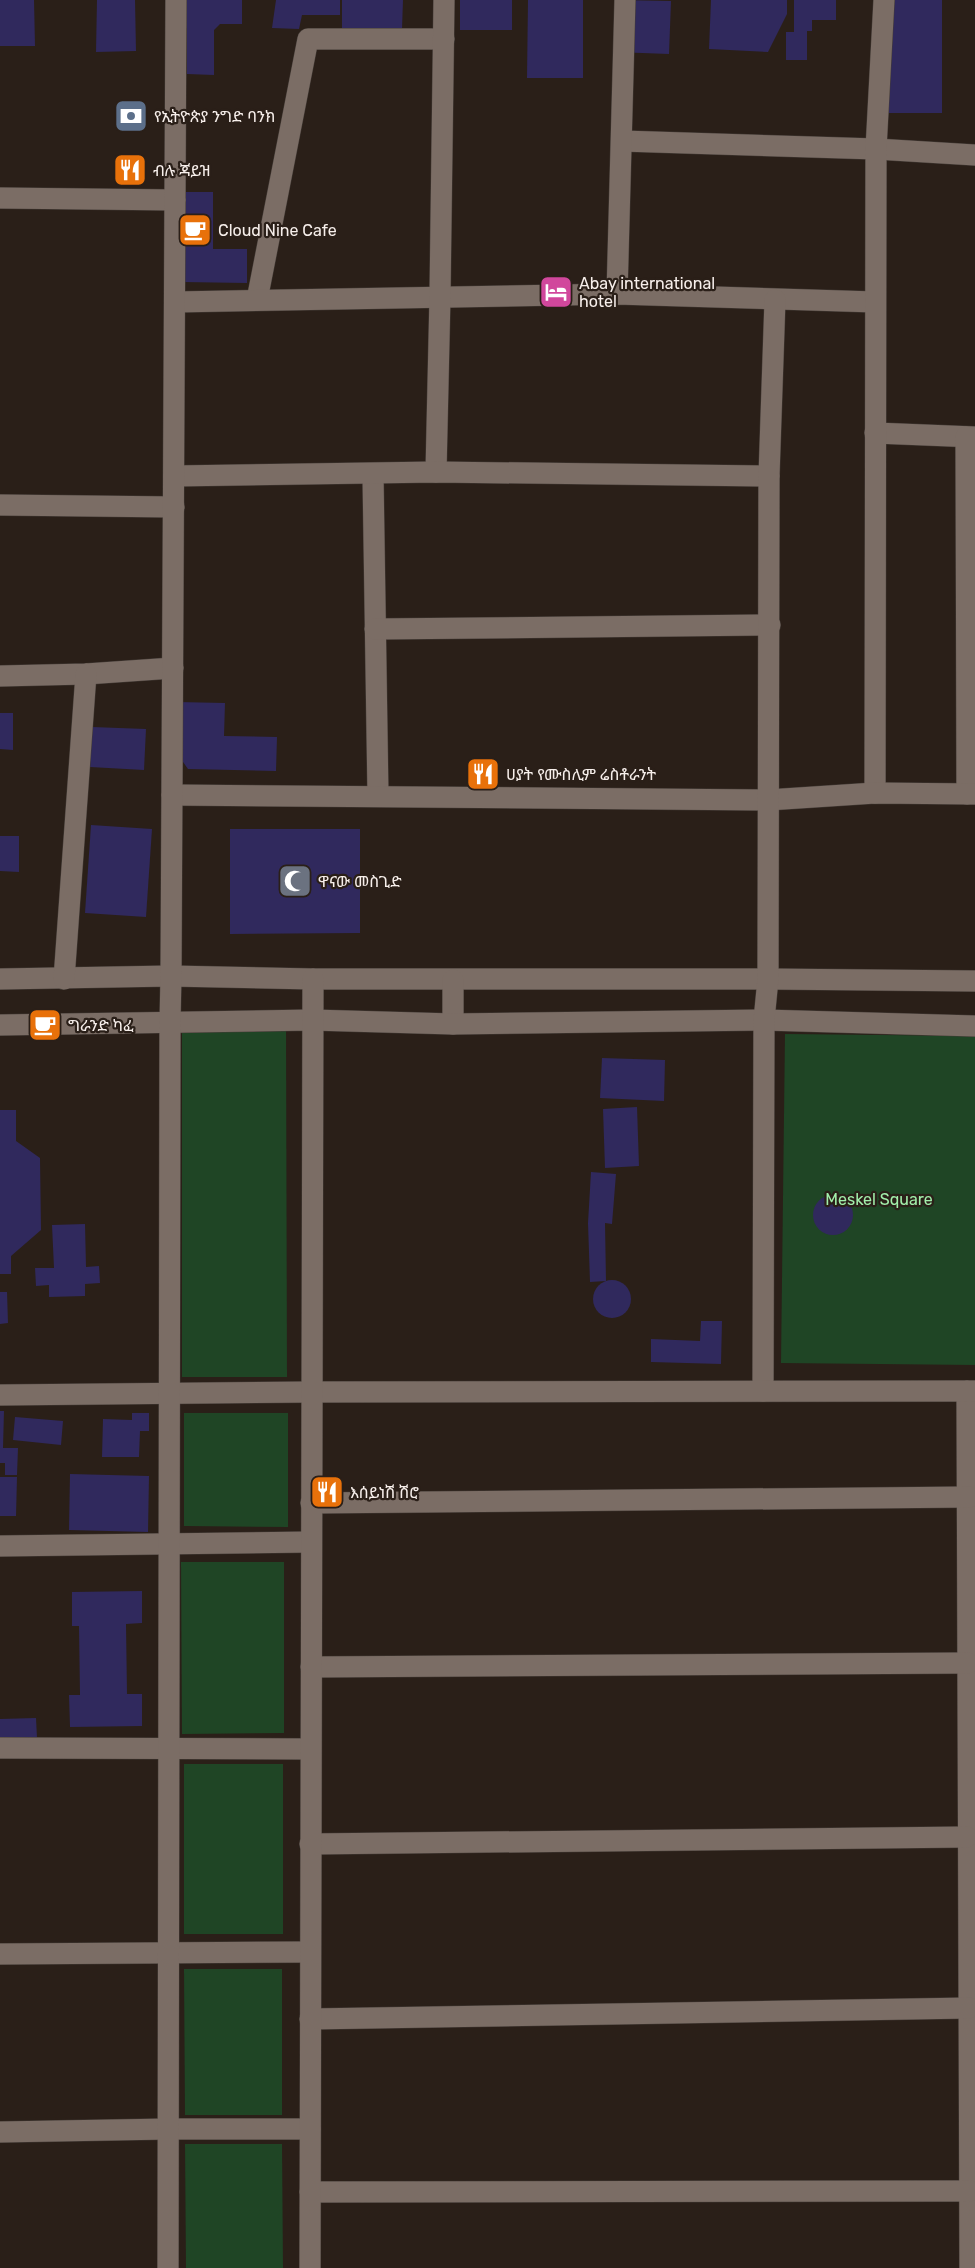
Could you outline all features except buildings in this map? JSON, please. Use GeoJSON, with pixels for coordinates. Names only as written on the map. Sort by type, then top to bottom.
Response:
{"type":"FeatureCollection","features":[{"type":"Feature","properties":{"kind":"street"},"geometry":{"type":"LineString","coordinates":[[168,2268],[170,1022],[176,0]]}},
{"type":"Feature","properties":{"kind":"street"},"geometry":{"type":"LineString","coordinates":[[436,472],[444,0]]}},
{"type":"Feature","properties":{"kind":"street"},"geometry":{"type":"LineString","coordinates":[[616,294],[625,0]]}},
{"type":"Feature","properties":{"kind":"street"},"geometry":{"type":"LineString","coordinates":[[875,793],[874,302],[876,149],[884,0]]}},
{"type":"Feature","properties":{"kind":"street"},"geometry":{"type":"LineString","coordinates":[[257,300],[308,39],[444,39]]}},
{"type":"Feature","properties":{"kind":"street"},"geometry":{"type":"LineString","coordinates":[[622,141],[876,149],[975,155]]}},
{"type":"Feature","properties":{"kind":"street"},"geometry":{"type":"LineString","coordinates":[[0,198],[175,200]]}},
{"type":"Feature","properties":{"kind":"street"},"geometry":{"type":"LineString","coordinates":[[175,302],[616,294],[874,302]]}},
{"type":"Feature","properties":{"kind":"street"},"geometry":{"type":"LineString","coordinates":[[763,1391],[764,1020],[768,979],[770,476],[775,300]]}},
{"type":"Feature","properties":{"kind":"street"},"geometry":{"type":"LineString","coordinates":[[172,795],[768,800],[875,793],[971,794],[971,437],[874,433]]}},
{"type":"Feature","properties":{"kind":"street"},"geometry":{"type":"LineString","coordinates":[[174,476],[373,475],[436,472],[770,476]]}},
{"type":"Feature","properties":{"kind":"street"},"geometry":{"type":"LineString","coordinates":[[373,475],[378,796]]}},
{"type":"Feature","properties":{"kind":"street"},"geometry":{"type":"LineString","coordinates":[[0,505],[174,507]]}},
{"type":"Feature","properties":{"kind":"street"},"geometry":{"type":"LineString","coordinates":[[375,629],[770,625]]}},
{"type":"Feature","properties":{"kind":"street"},"geometry":{"type":"LineString","coordinates":[[0,676],[86,674],[173,668]]}},
{"type":"Feature","properties":{"kind":"street"},"geometry":{"type":"LineString","coordinates":[[64,979],[86,674]]}},
{"type":"Feature","properties":{"kind":"street"},"geometry":{"type":"LineString","coordinates":[[0,979],[171,976],[453,980],[975,981]]}},
{"type":"Feature","properties":{"kind":"street"},"geometry":{"type":"LineString","coordinates":[[309,2268],[313,979]]}},
{"type":"Feature","properties":{"kind":"street"},"geometry":{"type":"LineString","coordinates":[[453,980],[453,1024]]}},
{"type":"Feature","properties":{"kind":"street"},"geometry":{"type":"LineString","coordinates":[[0,1025],[312,1020],[453,1024],[764,1020],[975,1026]]}},
{"type":"Feature","properties":{"kind":"street"},"geometry":{"type":"LineString","coordinates":[[0,1395],[971,1391],[968,1664],[971,1722],[967,1837],[972,2109],[969,2191],[970,2268]]}},
{"type":"Feature","properties":{"kind":"street"},"geometry":{"type":"LineString","coordinates":[[311,1503],[969,1497]]}},
{"type":"Feature","properties":{"kind":"street"},"geometry":{"type":"LineString","coordinates":[[0,1546],[311,1542]]}},
{"type":"Feature","properties":{"kind":"street"},"geometry":{"type":"LineString","coordinates":[[311,1667],[968,1664]]}},
{"type":"Feature","properties":{"kind":"street"},"geometry":{"type":"LineString","coordinates":[[0,1748],[310,1749]]}},
{"type":"Feature","properties":{"kind":"street"},"geometry":{"type":"LineString","coordinates":[[310,1844],[967,1837]]}},
{"type":"Feature","properties":{"kind":"street"},"geometry":{"type":"LineString","coordinates":[[0,1954],[310,1952]]}},
{"type":"Feature","properties":{"kind":"street"},"geometry":{"type":"LineString","coordinates":[[310,2019],[969,2008]]}},
{"type":"Feature","properties":{"kind":"street"},"geometry":{"type":"LineString","coordinates":[[0,2132],[310,2129]]}},
{"type":"Feature","properties":{"kind":"street"},"geometry":{"type":"LineString","coordinates":[[309,2192],[969,2191]]}},
{"type":"Feature","properties":{"kind":"green space"},"geometry":{"type":"Polygon","coordinates":[[[286,1024],[287,1377],[182,1377],[182,1025],[286,1024]]]}},
{"type":"Feature","properties":{"kind":"green space","name":"Meskel Square"},"geometry":{"type":"Polygon","coordinates":[[[785,1034],[975,1036],[975,1365],[781,1363],[785,1034]]]}},
{"type":"Feature","properties":{"kind":"green space"},"geometry":{"type":"Polygon","coordinates":[[[184,1413],[288,1413],[288,1527],[184,1526],[184,1413]]]}},
{"type":"Feature","properties":{"kind":"green space"},"geometry":{"type":"Polygon","coordinates":[[[181,1562],[284,1562],[284,1733],[182,1734],[181,1562]]]}},
{"type":"Feature","properties":{"kind":"green space"},"geometry":{"type":"Polygon","coordinates":[[[184,1764],[283,1764],[283,1934],[184,1934],[184,1764]]]}},
{"type":"Feature","properties":{"kind":"green space"},"geometry":{"type":"Polygon","coordinates":[[[184,1969],[282,1969],[282,2115],[185,2115],[184,1969]]]}},
{"type":"Feature","properties":{"kind":"green space"},"geometry":{"type":"Polygon","coordinates":[[[185,2144],[282,2144],[283,2268],[186,2268],[185,2144]]]}},
{"type":"Feature","properties":{"kind":"place","name":"የኢትዮጵያ ንግድ ባንክ"},"geometry":{"type":"Point","coordinates":[131,116]}},
{"type":"Feature","properties":{"kind":"place","name":"ብሉ ጃይዝ"},"geometry":{"type":"Point","coordinates":[130,170]}},
{"type":"Feature","properties":{"kind":"place","name":"Cloud Nine Cafe"},"geometry":{"type":"Point","coordinates":[195,230]}},
{"type":"Feature","properties":{"kind":"place","name":"Abay international hotel"},"geometry":{"type":"Point","coordinates":[556,292]}},
{"type":"Feature","properties":{"kind":"place","name":"ሀያት የሙስሊም ሬስቶራንት"},"geometry":{"type":"Point","coordinates":[483,774]}},
{"type":"Feature","properties":{"kind":"place","name":"ዋናው መስጊድ"},"geometry":{"type":"Point","coordinates":[295,881]}},
{"type":"Feature","properties":{"kind":"place","name":"ግራንድ ካፈ"},"geometry":{"type":"Point","coordinates":[45,1025]}},
{"type":"Feature","properties":{"kind":"place","name":"እሰይነሽ ሽሮ"},"geometry":{"type":"Point","coordinates":[327,1492]}}]}
